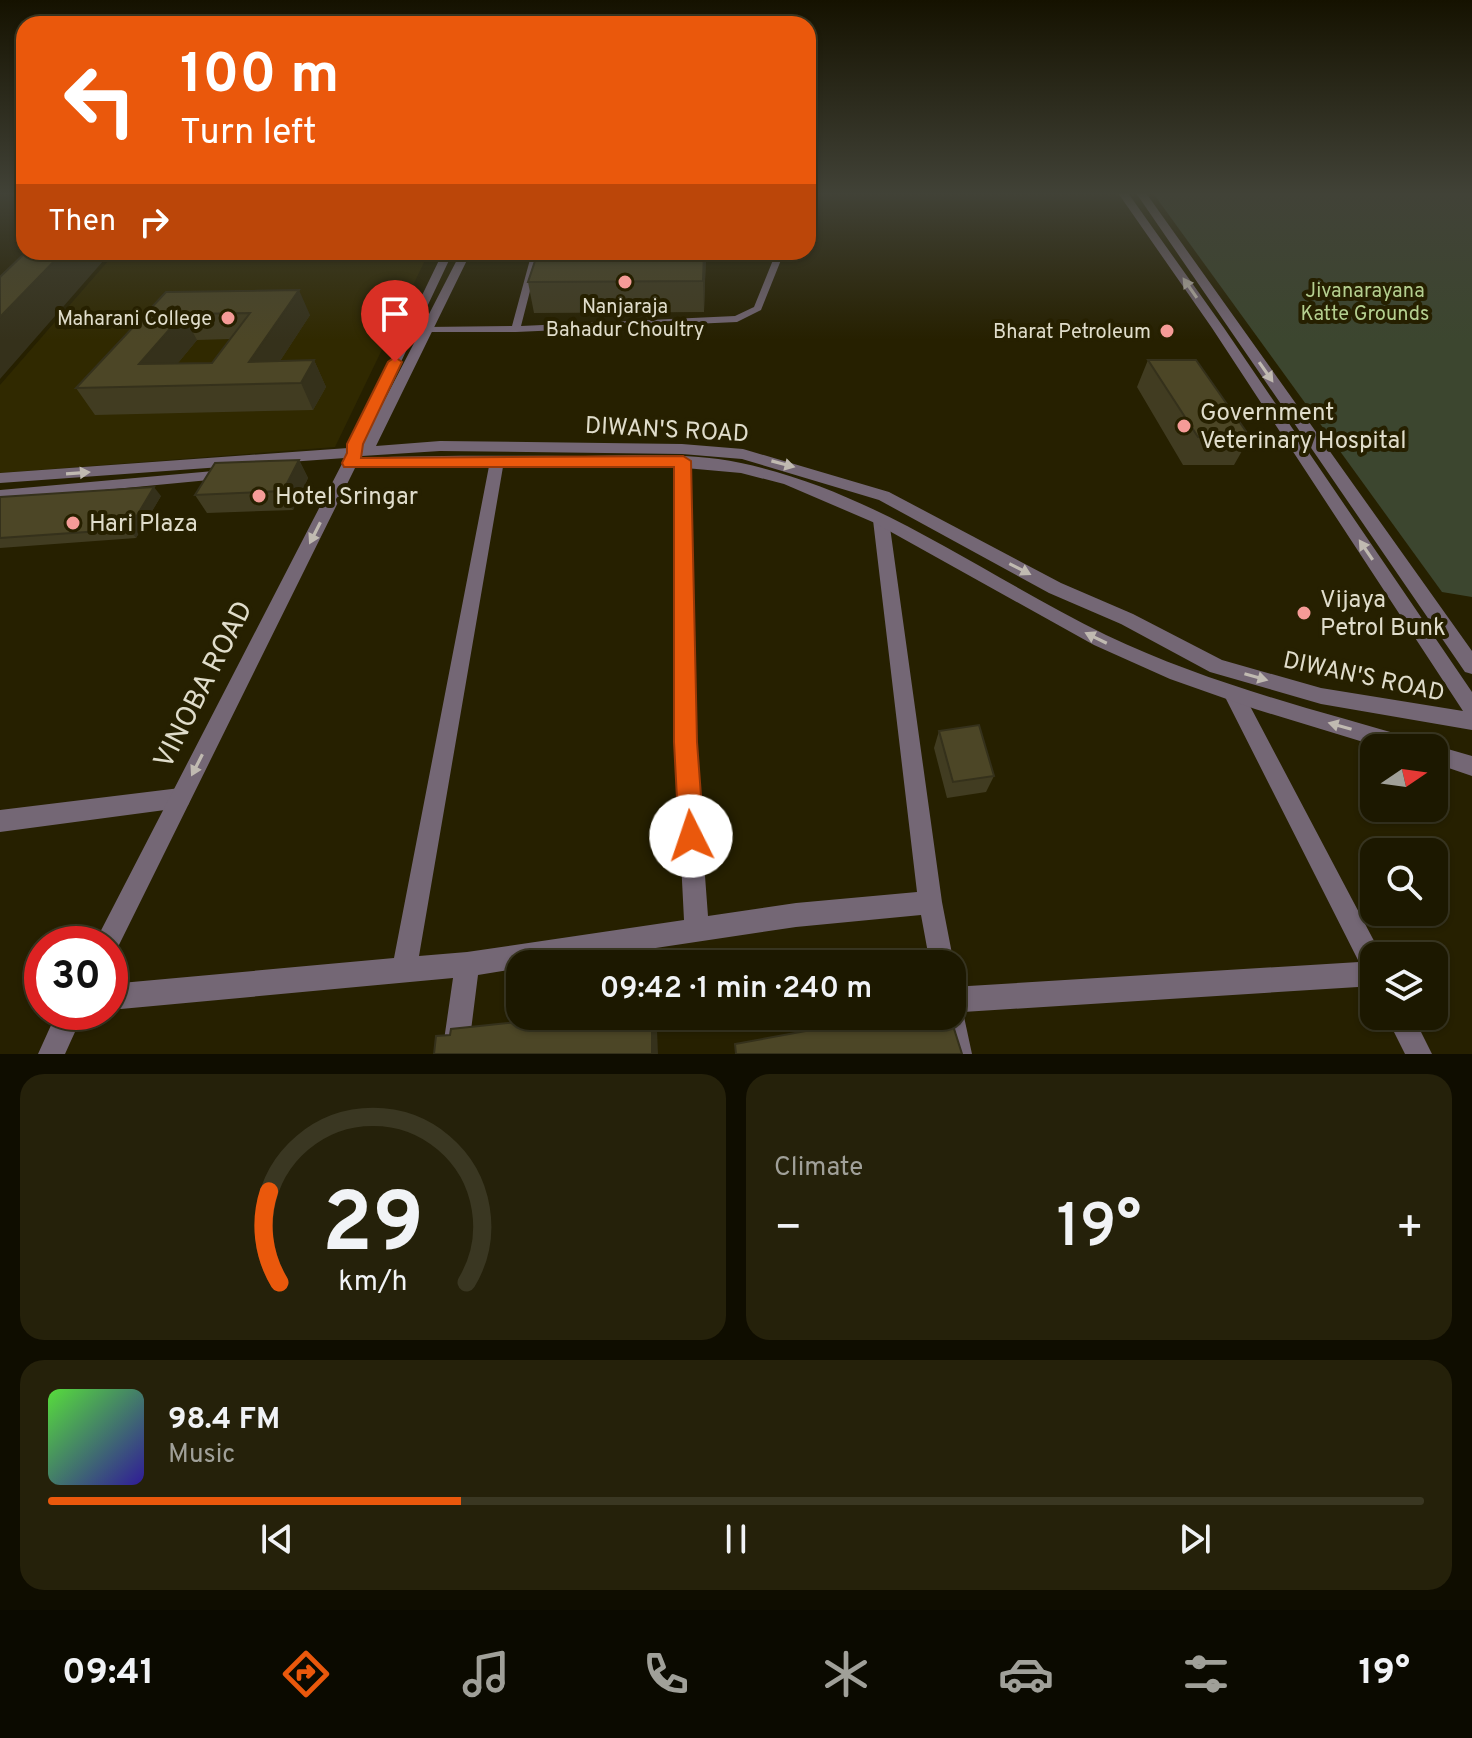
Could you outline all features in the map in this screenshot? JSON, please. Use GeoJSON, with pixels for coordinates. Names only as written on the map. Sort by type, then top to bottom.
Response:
{"type":"FeatureCollection","features":[{"type":"Feature","properties":{"kind":"street"},"geometry":{"type":"LineString","coordinates":[[1158,242],[1472,708]]}},
{"type":"Feature","properties":{"kind":"street"},"geometry":{"type":"LineString","coordinates":[[1175,242],[1472,666]]}},
{"type":"Feature","properties":{"kind":"street","name":"VINOBA ROAD"},"geometry":{"type":"LineString","coordinates":[[115,926],[353,458],[355,444],[444,260]]}},
{"type":"Feature","properties":{"kind":"street","name":"VINOBA ROAD"},"geometry":{"type":"LineString","coordinates":[[353,458],[370,444],[462,260]]}},
{"type":"Feature","properties":{"kind":"street"},"geometry":{"type":"LineString","coordinates":[[1218,328],[1235,328]]}},
{"type":"Feature","properties":{"kind":"street","name":"DIWAN'S ROAD"},"geometry":{"type":"LineString","coordinates":[[0,478],[353,458],[440,446],[682,449],[743,454],[884,496],[1055,588],[1127,619],[1217,666],[1321,696],[1472,721]]}},
{"type":"Feature","properties":{"kind":"street"},"geometry":{"type":"LineString","coordinates":[[0,495],[353,458],[683,461],[741,468],[823,492],[881,520],[1029,605],[1104,642],[1234,695],[1367,734]]}},
{"type":"Feature","properties":{"kind":"street"},"geometry":{"type":"LineString","coordinates":[[404,969],[497,461]]}},
{"type":"Feature","properties":{"kind":"street"},"geometry":{"type":"LineString","coordinates":[[683,461],[685,742],[697,930]]}},
{"type":"Feature","properties":{"kind":"street"},"geometry":{"type":"LineString","coordinates":[[881,520],[930,902],[939,950]]}},
{"type":"Feature","properties":{"kind":"street"},"geometry":{"type":"LineString","coordinates":[[1234,695],[1361,942]]}},
{"type":"Feature","properties":{"kind":"street"},"geometry":{"type":"LineString","coordinates":[[1448,758],[1472,766]]}},
{"type":"Feature","properties":{"kind":"street"},"geometry":{"type":"LineString","coordinates":[[0,821],[180,798]]}},
{"type":"Feature","properties":{"kind":"street"},"geometry":{"type":"LineString","coordinates":[[128,995],[467,964],[796,915],[930,902]]}},
{"type":"Feature","properties":{"kind":"street"},"geometry":{"type":"LineString","coordinates":[[455,1054],[467,964]]}},
{"type":"Feature","properties":{"kind":"street"},"geometry":{"type":"LineString","coordinates":[[966,999],[1360,975]]}},
{"type":"Feature","properties":{"kind":"street"},"geometry":{"type":"LineString","coordinates":[[51,1054],[62,1030]]}},
{"type":"Feature","properties":{"kind":"street"},"geometry":{"type":"LineString","coordinates":[[955,1030],[959,1054]]}},
{"type":"Feature","properties":{"kind":"street"},"geometry":{"type":"LineString","coordinates":[[1406,1030],[1419,1054]]}},
{"type":"Feature","properties":{"kind":"lane"},"geometry":{"type":"LineString","coordinates":[[516,329],[534,260]]}},
{"type":"Feature","properties":{"kind":"lane"},"geometry":{"type":"LineString","coordinates":[[426,330],[737,319],[758,308],[777,260]]}},
{"type":"Feature","properties":{"kind":"shaded area","name":"Maharani College"},"geometry":{"type":"Polygon","coordinates":[[[109,260],[425,260],[335,447],[0,473],[0,385],[109,260]]]}},
{"type":"Feature","properties":{"kind":"green space","name":"Jivanarayana Katte Grounds"},"geometry":{"type":"Polygon","coordinates":[[[1189,242],[1472,242],[1472,597],[1442,592],[1189,242]]]}},
{"type":"Feature","properties":{"kind":"building"},"geometry":{"type":"Polygon","coordinates":[[[18,260],[55,260],[0,317],[0,277],[18,260]]]}},
{"type":"Feature","properties":{"kind":"building"},"geometry":{"type":"Polygon","coordinates":[[[535,260],[704,260],[703,281],[528,282],[535,260]]]}},
{"type":"Feature","properties":{"kind":"building"},"geometry":{"type":"Polygon","coordinates":[[[299,290],[249,362],[314,360],[301,383],[76,388],[166,292],[299,290]],[[250,313],[183,314],[139,364],[212,363],[250,313]]]}},
{"type":"Feature","properties":{"kind":"building"},"geometry":{"type":"Polygon","coordinates":[[[1148,360],[1196,360],[1250,437],[1198,437],[1148,360]]]}},
{"type":"Feature","properties":{"kind":"building"},"geometry":{"type":"Polygon","coordinates":[[[299,460],[283,491],[195,495],[215,463],[299,460]]]}},
{"type":"Feature","properties":{"kind":"building","name":"Hari Plaza"},"geometry":{"type":"Polygon","coordinates":[[[154,487],[129,529],[0,538],[0,497],[154,487]]]}},
{"type":"Feature","properties":{"kind":"building"},"geometry":{"type":"Polygon","coordinates":[[[979,725],[994,776],[953,782],[939,731],[979,725]]]}},
{"type":"Feature","properties":{"kind":"building"},"geometry":{"type":"Polygon","coordinates":[[[506,1023],[506,1030],[652,1030],[652,1054],[434,1054],[436,1036],[450,1035],[451,1029],[506,1023]]]}},
{"type":"Feature","properties":{"kind":"building"},"geometry":{"type":"Polygon","coordinates":[[[812,1030],[954,1030],[962,1054],[736,1054],[735,1044],[812,1030]]]}},
{"type":"Feature","properties":{"kind":"place","name":"Nanjaraja Bahadur Choultry"},"geometry":{"type":"Point","coordinates":[625,282]}},
{"type":"Feature","properties":{"kind":"place","name":"Maharani College"},"geometry":{"type":"Point","coordinates":[228,318]}},
{"type":"Feature","properties":{"kind":"place","name":"Bharat Petroleum"},"geometry":{"type":"Point","coordinates":[1167,331]}},
{"type":"Feature","properties":{"kind":"place","name":"Government Veterinary Hospital"},"geometry":{"type":"Point","coordinates":[1184,426]}},
{"type":"Feature","properties":{"kind":"place","name":"Hotel Sringar"},"geometry":{"type":"Point","coordinates":[259,496]}},
{"type":"Feature","properties":{"kind":"place","name":"Hari Plaza"},"geometry":{"type":"Point","coordinates":[73,523]}},
{"type":"Feature","properties":{"kind":"place","name":"Vijaya Petrol Bunk"},"geometry":{"type":"Point","coordinates":[1304,613]}},
{"type":"Feature","properties":{"kind":"route"},"geometry":{"type":"LineString","coordinates":[[395,362],[355,444],[350,463],[683,461],[685,742],[691,836]]}}]}
